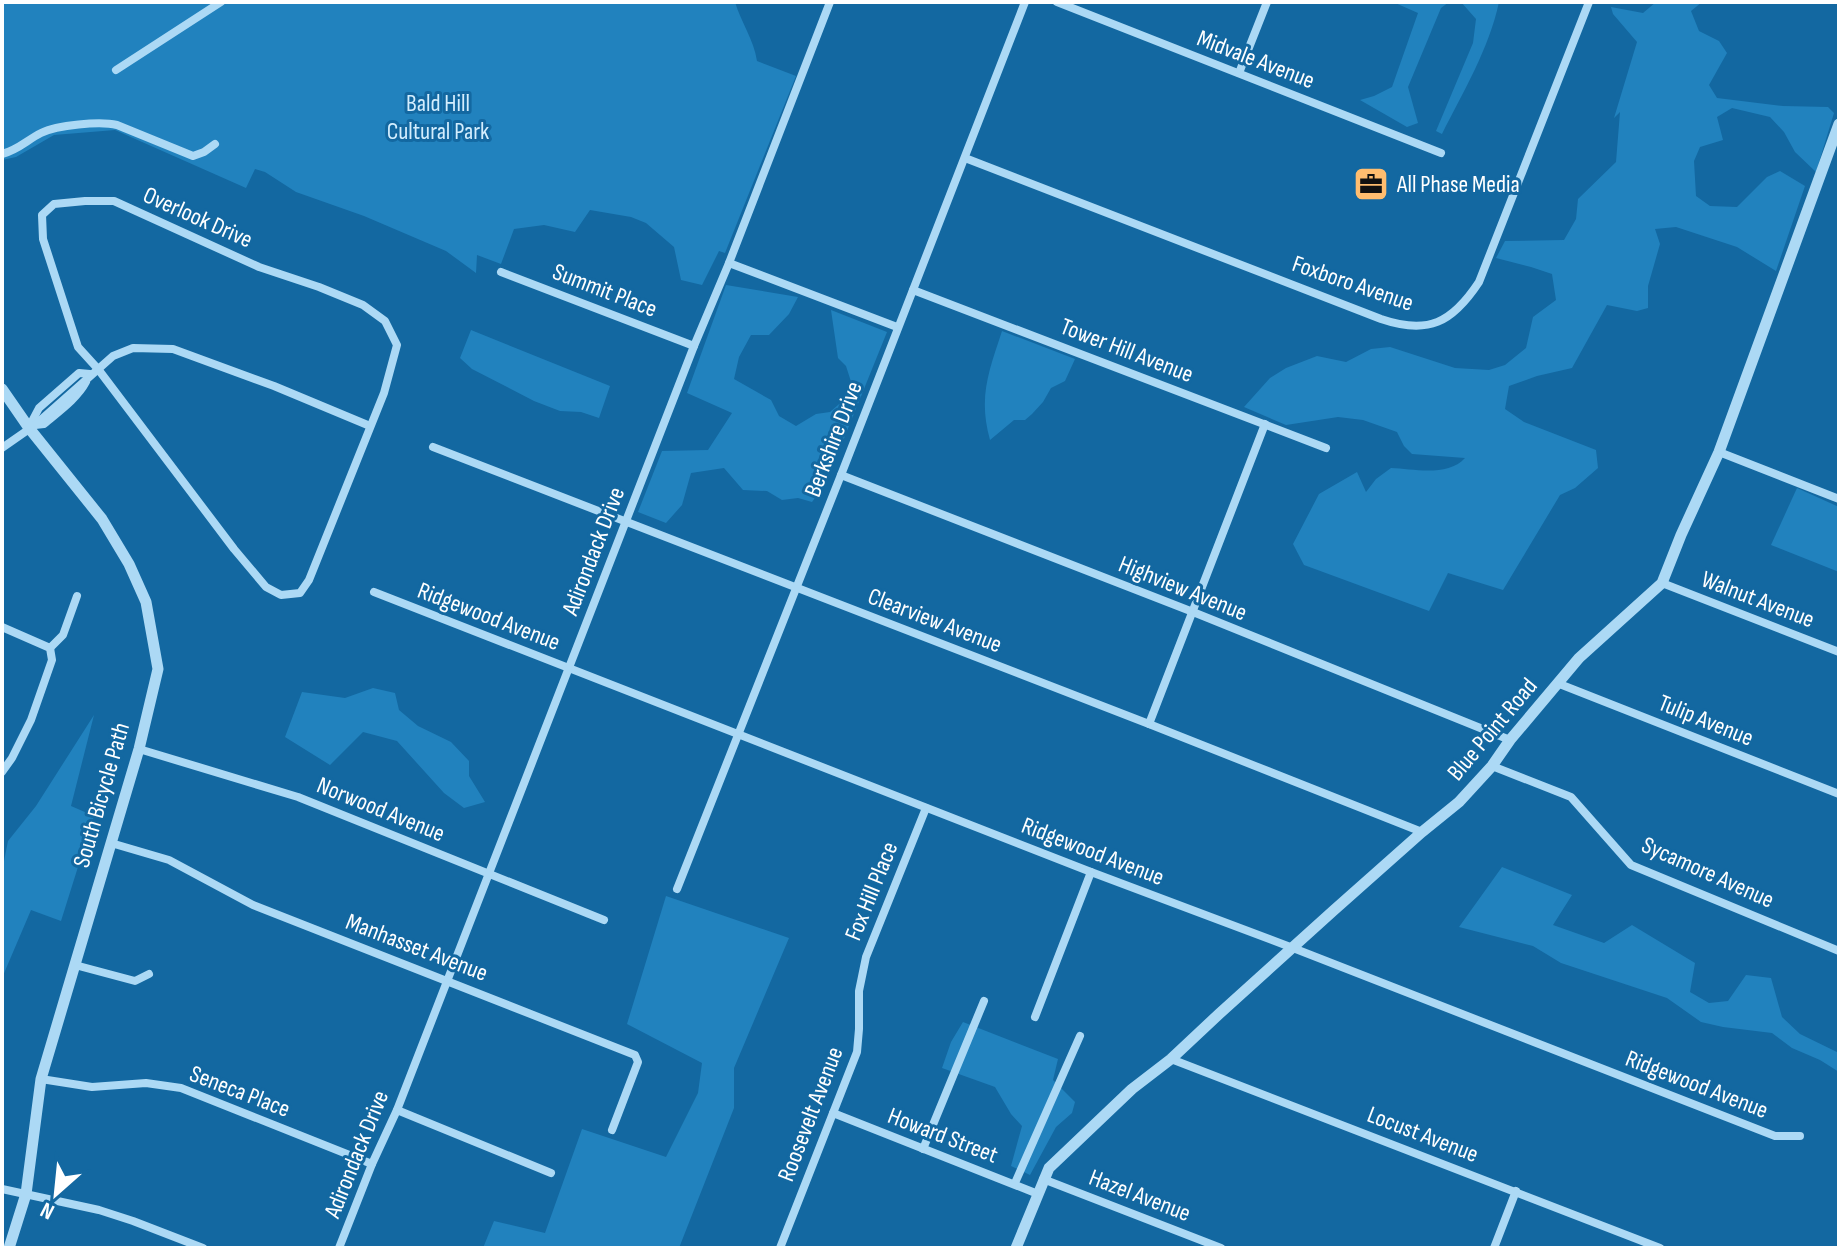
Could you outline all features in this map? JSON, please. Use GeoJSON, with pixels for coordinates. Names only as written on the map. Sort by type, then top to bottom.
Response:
{"type":"FeatureCollection","features":[{"type":"Feature","properties":{"kind":"street"},"geometry":{"type":"LineString","coordinates":[[116,70],[221,2]]}},
{"type":"Feature","properties":{"kind":"street","name":"Adirondack Drive"},"geometry":{"type":"LineString","coordinates":[[339,1248],[397,1110],[830,2]]}},
{"type":"Feature","properties":{"kind":"street","name":"Berkshire Drive"},"geometry":{"type":"LineString","coordinates":[[677,889],[1025,2]]}},
{"type":"Feature","properties":{"kind":"street","name":"Midvale Avenue"},"geometry":{"type":"LineString","coordinates":[[1057,2],[1441,153]]}},
{"type":"Feature","properties":{"kind":"street"},"geometry":{"type":"LineString","coordinates":[[1239,73],[1267,2]]}},
{"type":"Feature","properties":{"kind":"street","name":"Foxboro Avenue"},"geometry":{"type":"LineString","coordinates":[[965,158],[1381,319],[1399,325],[1426,325],[1439,321],[1464,304],[1479,282],[1589,2]]}},
{"type":"Feature","properties":{"kind":"street"},"geometry":{"type":"LineString","coordinates":[[2,154],[44,131],[108,123],[193,156],[215,144]]}},
{"type":"Feature","properties":{"kind":"street","name":"Blue Point Road"},"geometry":{"type":"LineString","coordinates":[[1016,1248],[1049,1168],[1132,1089],[1171,1059],[1459,802],[1579,658],[1662,583],[1719,452],[1839,124]]}},
{"type":"Feature","properties":{"kind":"street","name":"Overlook Drive"},"geometry":{"type":"LineString","coordinates":[[114,201],[259,267],[363,305],[385,321],[397,345],[384,393],[370,426],[309,580],[300,593],[281,595],[266,587],[94,372],[78,347],[43,239],[42,215],[54,204],[114,201]]}},
{"type":"Feature","properties":{"kind":"street"},"geometry":{"type":"LineString","coordinates":[[729,263],[897,327]]}},
{"type":"Feature","properties":{"kind":"street","name":"Summit Place"},"geometry":{"type":"LineString","coordinates":[[501,272],[694,346]]}},
{"type":"Feature","properties":{"kind":"street","name":"Tower Hill Avenue"},"geometry":{"type":"LineString","coordinates":[[913,290],[1326,448]]}},
{"type":"Feature","properties":{"kind":"street"},"geometry":{"type":"LineString","coordinates":[[2,448],[36,426],[82,389],[94,372],[113,356],[133,348],[173,349],[370,426]]}},
{"type":"Feature","properties":{"kind":"street"},"geometry":{"type":"LineString","coordinates":[[36,426],[39,408],[79,373],[94,372]]}},
{"type":"Feature","properties":{"kind":"street","name":"South Bicycle Path"},"geometry":{"type":"LineString","coordinates":[[2,389],[36,426],[102,519],[129,564],[146,602],[158,669],[139,749],[41,1079],[26,1194],[9,1248]]}},
{"type":"Feature","properties":{"kind":"street"},"geometry":{"type":"LineString","coordinates":[[1149,724],[1265,424]]}},
{"type":"Feature","properties":{"kind":"street","name":"Clearview Avenue"},"geometry":{"type":"LineString","coordinates":[[433,447],[1422,832]]}},
{"type":"Feature","properties":{"kind":"street"},"geometry":{"type":"LineString","coordinates":[[1719,452],[1839,499]]}},
{"type":"Feature","properties":{"kind":"street","name":"Highview Avenue"},"geometry":{"type":"LineString","coordinates":[[841,475],[1510,740]]}},
{"type":"Feature","properties":{"kind":"street","name":"Walnut Avenue"},"geometry":{"type":"LineString","coordinates":[[1662,583],[1839,652]]}},
{"type":"Feature","properties":{"kind":"street","name":"Ridgewood Avenue"},"geometry":{"type":"LineString","coordinates":[[374,592],[1775,1136],[1800,1136]]}},
{"type":"Feature","properties":{"kind":"street"},"geometry":{"type":"LineString","coordinates":[[50,648],[63,635],[77,596]]}},
{"type":"Feature","properties":{"kind":"street"},"geometry":{"type":"LineString","coordinates":[[2,627],[50,648]]}},
{"type":"Feature","properties":{"kind":"street"},"geometry":{"type":"LineString","coordinates":[[2,772],[31,720],[52,660],[50,648]]}},
{"type":"Feature","properties":{"kind":"street","name":"Tulip Avenue"},"geometry":{"type":"LineString","coordinates":[[1557,683],[1839,794]]}},
{"type":"Feature","properties":{"kind":"street","name":"Norwood Avenue"},"geometry":{"type":"LineString","coordinates":[[139,749],[298,797],[604,920]]}},
{"type":"Feature","properties":{"kind":"street","name":"Sycamore Avenue"},"geometry":{"type":"LineString","coordinates":[[1492,766],[1571,797],[1631,865],[1839,951]]}},
{"type":"Feature","properties":{"kind":"street","name":"Fox Hill Place"},"geometry":{"type":"LineString","coordinates":[[859,991],[866,957],[926,808]]}},
{"type":"Feature","properties":{"kind":"street","name":"Manhasset Avenue"},"geometry":{"type":"LineString","coordinates":[[111,843],[169,860],[253,905],[635,1055],[638,1062],[612,1130]]}},
{"type":"Feature","properties":{"kind":"street"},"geometry":{"type":"LineString","coordinates":[[1035,1017],[1091,872]]}},
{"type":"Feature","properties":{"kind":"street"},"geometry":{"type":"LineString","coordinates":[[75,965],[135,981],[149,974]]}},
{"type":"Feature","properties":{"kind":"street","name":"Roosevelt Avenue"},"geometry":{"type":"LineString","coordinates":[[780,1248],[857,1052],[859,991]]}},
{"type":"Feature","properties":{"kind":"street"},"geometry":{"type":"LineString","coordinates":[[923,1149],[984,1001]]}},
{"type":"Feature","properties":{"kind":"street"},"geometry":{"type":"LineString","coordinates":[[1015,1183],[1080,1036]]}},
{"type":"Feature","properties":{"kind":"street","name":"Locust Avenue"},"geometry":{"type":"LineString","coordinates":[[1171,1059],[1660,1248]]}},
{"type":"Feature","properties":{"kind":"street","name":"Seneca Place"},"geometry":{"type":"LineString","coordinates":[[41,1079],[92,1087],[146,1083],[181,1088],[372,1164]]}},
{"type":"Feature","properties":{"kind":"street"},"geometry":{"type":"LineString","coordinates":[[397,1110],[551,1173]]}},
{"type":"Feature","properties":{"kind":"street","name":"Howard Street"},"geometry":{"type":"LineString","coordinates":[[833,1113],[1038,1194]]}},
{"type":"Feature","properties":{"kind":"street","name":"Hazel Avenue"},"geometry":{"type":"LineString","coordinates":[[1043,1179],[1221,1248]]}},
{"type":"Feature","properties":{"kind":"street"},"geometry":{"type":"LineString","coordinates":[[2,1189],[99,1210],[203,1248]]}},
{"type":"Feature","properties":{"kind":"street"},"geometry":{"type":"LineString","coordinates":[[1494,1248],[1516,1191]]}},
{"type":"Feature","properties":{"kind":"green space","name":"Bald Hill Cultural Park"},"geometry":{"type":"Polygon","coordinates":[[[2,2],[735,2],[757,61],[796,76],[725,253],[719,251],[702,285],[681,280],[674,247],[646,223],[631,217],[590,210],[575,232],[544,225],[514,229],[501,264],[477,255],[476,273],[446,251],[364,216],[296,192],[265,172],[255,169],[246,188],[115,130],[54,135],[16,157],[2,160],[2,2]]]}},
{"type":"Feature","properties":{"kind":"green space"},"geometry":{"type":"Polygon","coordinates":[[[1393,2],[1449,2],[1441,8],[1408,87],[1418,123],[1407,127],[1360,100],[1392,87],[1418,13],[1393,2]]]}},
{"type":"Feature","properties":{"kind":"green space"},"geometry":{"type":"Polygon","coordinates":[[[1461,2],[1499,2],[1482,53],[1442,134],[1436,131],[1473,43],[1476,19],[1461,2]]]}},
{"type":"Feature","properties":{"kind":"green space"},"geometry":{"type":"Polygon","coordinates":[[[1656,2],[1702,2],[1691,11],[1699,31],[1719,41],[1727,53],[1709,85],[1717,98],[1783,106],[1828,107],[1834,113],[1816,172],[1795,152],[1784,132],[1770,117],[1732,108],[1717,117],[1723,140],[1700,147],[1694,161],[1696,196],[1710,206],[1737,207],[1767,177],[1780,171],[1805,186],[1776,271],[1737,247],[1676,227],[1655,229],[1660,244],[1648,286],[1648,308],[1637,311],[1607,305],[1572,368],[1509,386],[1505,409],[1524,422],[1596,450],[1598,468],[1575,488],[1560,495],[1503,590],[1448,573],[1429,611],[1304,565],[1293,544],[1319,494],[1357,472],[1366,492],[1376,479],[1391,468],[1440,470],[1450,468],[1465,458],[1412,454],[1397,432],[1363,420],[1338,417],[1286,425],[1244,407],[1270,378],[1317,356],[1346,362],[1371,349],[1390,347],[1455,368],[1489,370],[1505,365],[1526,348],[1533,317],[1556,300],[1552,274],[1496,258],[1505,241],[1564,240],[1576,219],[1578,199],[1616,162],[1620,112],[1614,118],[1637,42],[1613,14],[1611,7],[1643,13],[1656,2]]]}},
{"type":"Feature","properties":{"kind":"green space"},"geometry":{"type":"Polygon","coordinates":[[[726,285],[798,297],[789,314],[769,335],[751,335],[739,357],[734,379],[771,400],[779,416],[796,426],[816,414],[830,412],[854,391],[846,366],[838,358],[831,310],[887,332],[826,483],[812,502],[798,498],[782,500],[767,491],[743,490],[724,468],[691,473],[682,505],[666,523],[638,512],[662,451],[708,450],[732,413],[687,393],[726,285]]]}},
{"type":"Feature","properties":{"kind":"green space"},"geometry":{"type":"Polygon","coordinates":[[[471,330],[610,386],[599,418],[581,412],[560,411],[534,401],[472,369],[460,358],[471,330]]]}},
{"type":"Feature","properties":{"kind":"green space"},"geometry":{"type":"Polygon","coordinates":[[[1002,331],[1075,359],[1065,381],[1051,388],[1032,414],[1025,420],[1014,420],[990,440],[985,397],[1002,331]]]}},
{"type":"Feature","properties":{"kind":"green space"},"geometry":{"type":"Polygon","coordinates":[[[1797,488],[1839,507],[1839,572],[1771,545],[1797,488]]]}},
{"type":"Feature","properties":{"kind":"green space"},"geometry":{"type":"Polygon","coordinates":[[[373,688],[395,693],[399,710],[418,726],[451,742],[469,761],[469,776],[485,802],[464,808],[444,793],[397,741],[363,732],[330,765],[285,737],[302,692],[345,698],[373,688]]]}},
{"type":"Feature","properties":{"kind":"green space"},"geometry":{"type":"Polygon","coordinates":[[[94,715],[71,806],[94,816],[61,921],[31,910],[2,978],[2,871],[8,841],[36,806],[94,715]]]}},
{"type":"Feature","properties":{"kind":"green space"},"geometry":{"type":"Polygon","coordinates":[[[1502,867],[1572,895],[1553,925],[1604,943],[1632,925],[1695,963],[1690,992],[1709,1003],[1728,1001],[1746,975],[1771,978],[1782,1017],[1800,1034],[1839,1053],[1839,1072],[1792,1048],[1772,1033],[1701,1022],[1667,998],[1561,963],[1533,946],[1459,927],[1502,867]]]}},
{"type":"Feature","properties":{"kind":"green space"},"geometry":{"type":"Polygon","coordinates":[[[666,896],[789,938],[734,1068],[734,1108],[679,1248],[483,1248],[494,1221],[545,1233],[582,1129],[666,1157],[698,1093],[702,1063],[627,1024],[666,896]]]}},
{"type":"Feature","properties":{"kind":"green space"},"geometry":{"type":"Polygon","coordinates":[[[963,1022],[1058,1059],[1053,1080],[1075,1102],[1072,1113],[1056,1127],[1030,1175],[1011,1166],[1022,1126],[995,1087],[942,1068],[951,1042],[963,1022]]]}},
{"type":"Feature","properties":{"kind":"place","name":"All Phase Media"},"geometry":{"type":"Point","coordinates":[1371,184]}}]}
